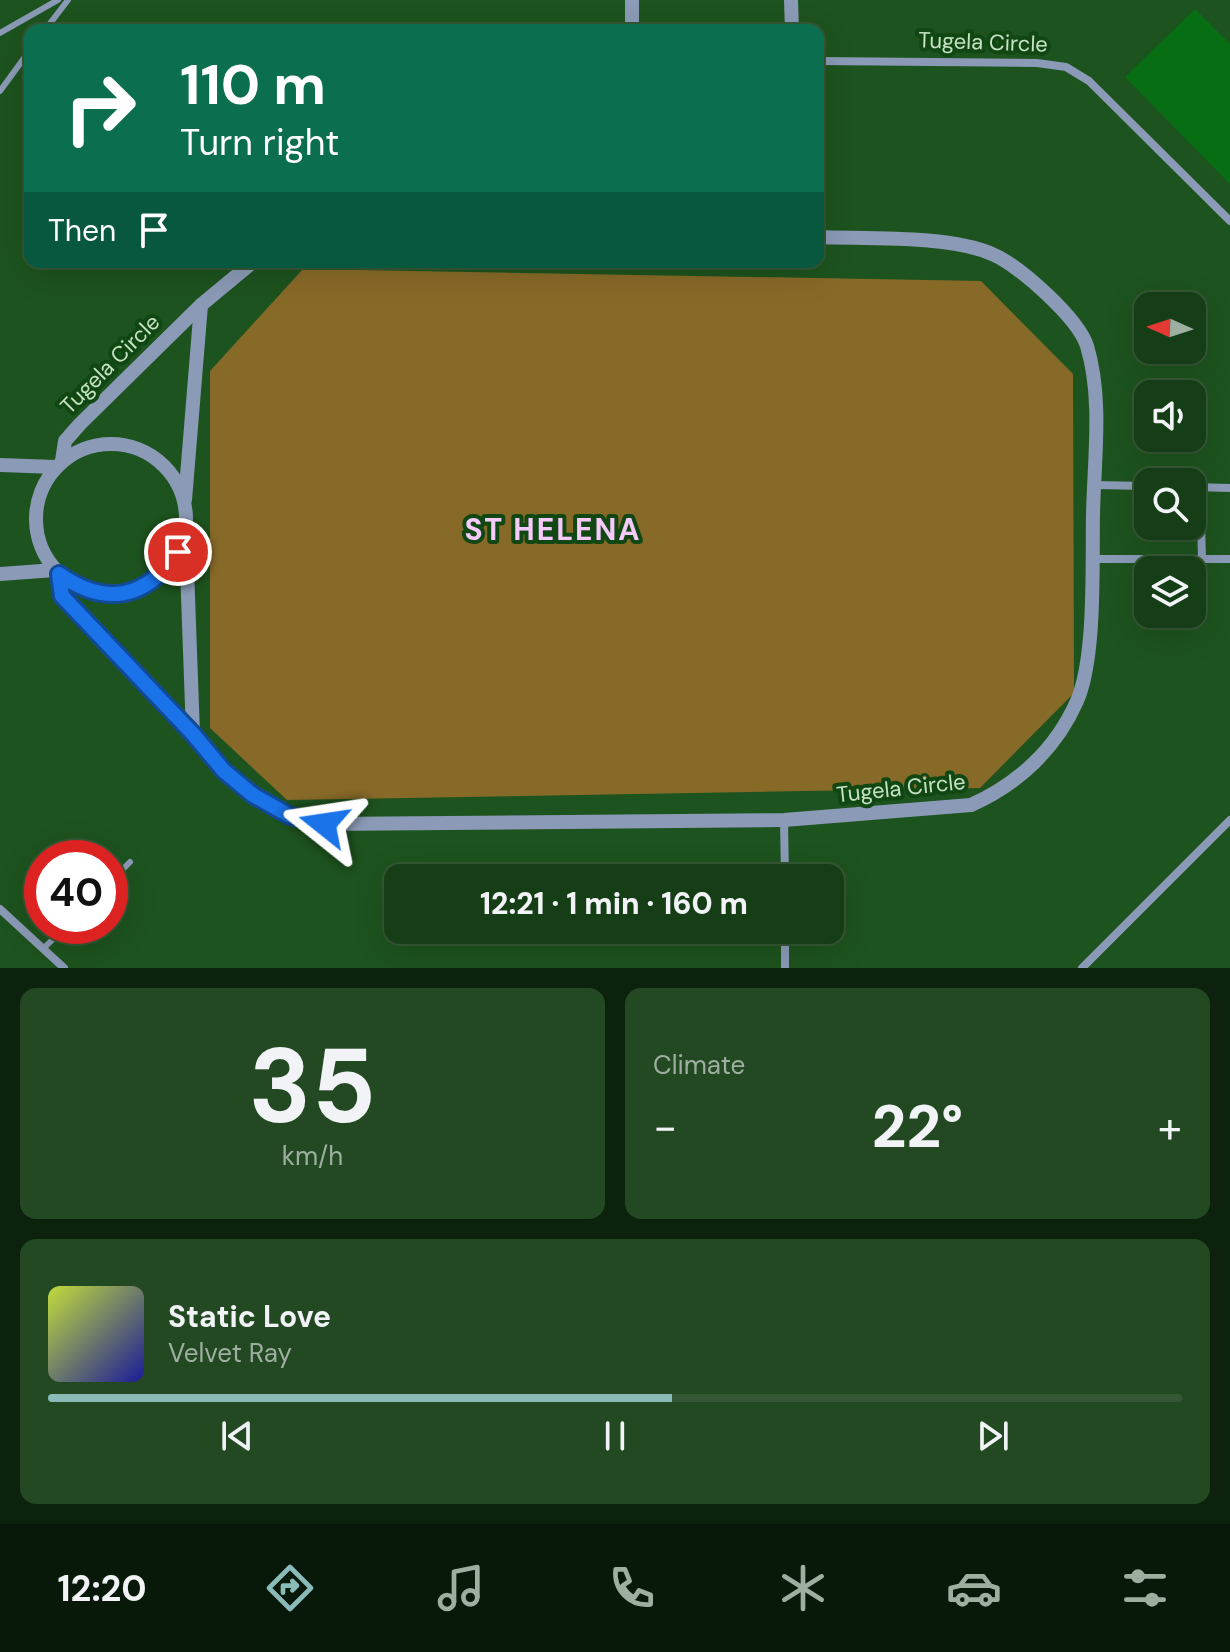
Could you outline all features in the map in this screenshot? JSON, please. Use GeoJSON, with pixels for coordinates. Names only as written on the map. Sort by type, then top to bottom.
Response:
{"type":"FeatureCollection","features":[{"type":"Feature","properties":{"kind":"street"},"geometry":{"type":"LineString","coordinates":[[632,0],[632,24]]}},
{"type":"Feature","properties":{"kind":"street"},"geometry":{"type":"LineString","coordinates":[[791,0],[792,24]]}},
{"type":"Feature","properties":{"kind":"street","name":"Tugela Circle"},"geometry":{"type":"LineString","coordinates":[[824,61],[1037,63],[1066,67],[1089,81],[1230,221]]}},
{"type":"Feature","properties":{"kind":"street","name":"Tugela Circle"},"geometry":{"type":"LineString","coordinates":[[57,572],[62,596],[224,771],[253,795],[290,816],[324,824],[784,820],[971,805],[996,794],[1030,767],[1056,741],[1078,700],[1088,659],[1094,485],[1095,389],[1086,342],[1061,307],[1030,279],[993,254],[951,243],[824,237]]}},
{"type":"Feature","properties":{"kind":"street","name":"Tugela Circle"},"geometry":{"type":"LineString","coordinates":[[59,464],[65,441],[80,424],[201,305],[246,268]]}},
{"type":"Feature","properties":{"kind":"street"},"geometry":{"type":"LineString","coordinates":[[193,734],[184,504],[201,305]]}},
{"type":"Feature","properties":{"kind":"street"},"geometry":{"type":"LineString","coordinates":[[184,504],[177,483],[164,465],[146,452],[125,444],[103,443],[81,449],[59,464],[43,485],[36,507],[36,529],[42,551],[57,572],[78,587],[101,594],[124,594],[146,586],[165,571],[178,552],[185,529]]}},
{"type":"Feature","properties":{"kind":"street"},"geometry":{"type":"LineString","coordinates":[[0,465],[59,464]]}},
{"type":"Feature","properties":{"kind":"street"},"geometry":{"type":"LineString","coordinates":[[1094,485],[1134,486]]}},
{"type":"Feature","properties":{"kind":"street"},"geometry":{"type":"LineString","coordinates":[[1206,487],[1230,488]]}},
{"type":"Feature","properties":{"kind":"street"},"geometry":{"type":"LineString","coordinates":[[1092,559],[1134,559]]}},
{"type":"Feature","properties":{"kind":"street"},"geometry":{"type":"LineString","coordinates":[[1206,559],[1230,559]]}},
{"type":"Feature","properties":{"kind":"street"},"geometry":{"type":"LineString","coordinates":[[0,574],[57,572]]}},
{"type":"Feature","properties":{"kind":"street"},"geometry":{"type":"LineString","coordinates":[[784,820],[785,864]]}},
{"type":"Feature","properties":{"kind":"street"},"geometry":{"type":"LineString","coordinates":[[1082,968],[1230,820]]}},
{"type":"Feature","properties":{"kind":"street"},"geometry":{"type":"LineString","coordinates":[[0,909],[64,968]]}},
{"type":"Feature","properties":{"kind":"street"},"geometry":{"type":"LineString","coordinates":[[785,944],[785,968]]}},
{"type":"Feature","properties":{"kind":"lane"},"geometry":{"type":"LineString","coordinates":[[0,33],[58,0]]}},
{"type":"Feature","properties":{"kind":"lane"},"geometry":{"type":"LineString","coordinates":[[50,24],[68,0]]}},
{"type":"Feature","properties":{"kind":"lane"},"geometry":{"type":"LineString","coordinates":[[0,91],[24,58]]}},
{"type":"Feature","properties":{"kind":"lane"},"geometry":{"type":"LineString","coordinates":[[43,949],[48,944]]}},
{"type":"Feature","properties":{"kind":"shaded area"},"geometry":{"type":"Polygon","coordinates":[[[303,269],[981,281],[1073,374],[1074,693],[980,788],[287,800],[210,728],[210,371],[303,269]]]}},
{"type":"Feature","properties":{"kind":"building"},"geometry":{"type":"Polygon","coordinates":[[[1195,9],[1230,44],[1230,184],[1125,77],[1195,9]]]}},
{"type":"Feature","properties":{"kind":"district","name":"ST HELENA"},"geometry":{"type":"Point","coordinates":[553,529]}},
{"type":"Feature","properties":{"kind":"route"},"geometry":{"type":"LineString","coordinates":[[178,552],[165,571],[146,586],[124,594],[101,594],[78,587],[59,574],[59,588],[62,596],[224,771],[253,795],[290,816],[324,824]]}}]}
